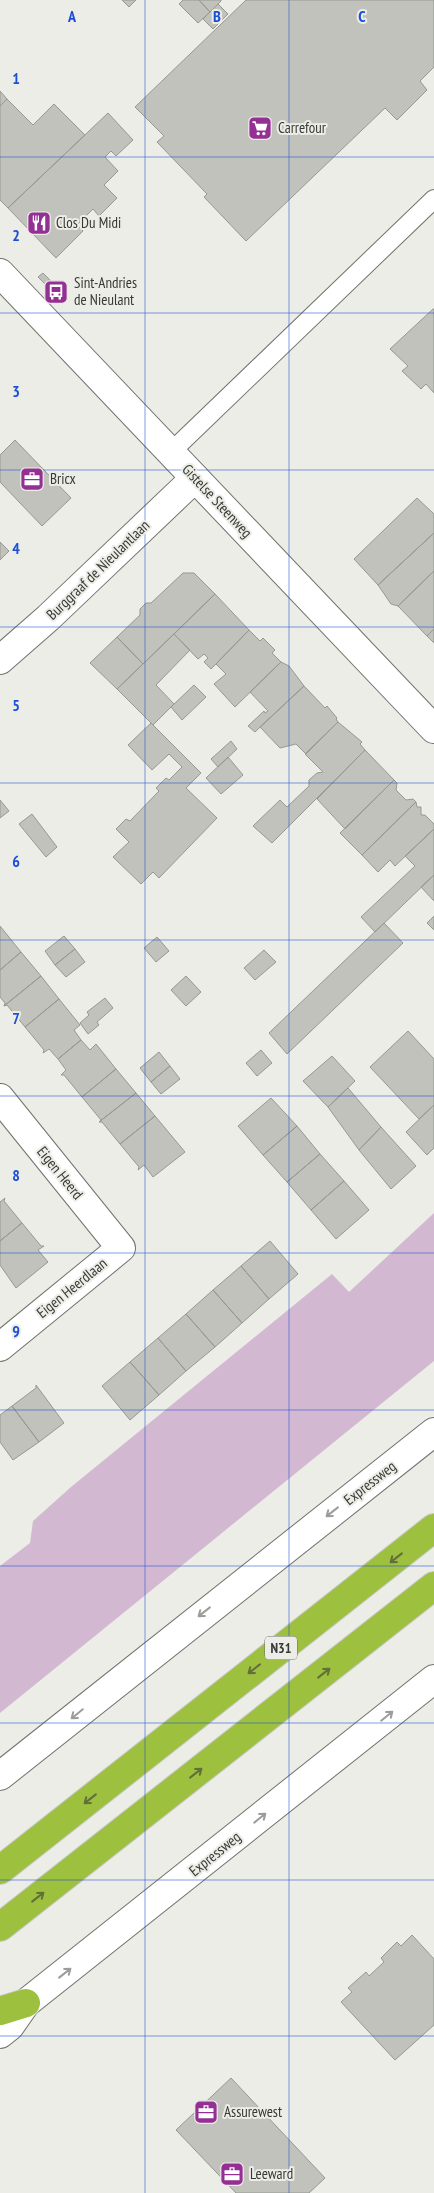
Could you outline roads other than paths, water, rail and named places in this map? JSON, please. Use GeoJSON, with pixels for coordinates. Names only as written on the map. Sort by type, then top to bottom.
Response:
{"type":"FeatureCollection","features":[{"type":"Feature","properties":{"kind":"highway","name":"N31"},"geometry":{"type":"LineString","coordinates":[[0,1870],[434,1528]]}},
{"type":"Feature","properties":{"kind":"highway"},"geometry":{"type":"LineString","coordinates":[[0,1927],[434,1586]]}},
{"type":"Feature","properties":{"kind":"highway"},"geometry":{"type":"LineString","coordinates":[[0,2011],[26,2003]]}},
{"type":"Feature","properties":{"kind":"street","name":"Gistelse Steenweg"},"geometry":{"type":"LineString","coordinates":[[0,273],[434,729]]}},
{"type":"Feature","properties":{"kind":"street","name":"Burggraaf de Nieulantlaan"},"geometry":{"type":"LineString","coordinates":[[0,660],[48,618],[195,478]]}},
{"type":"Feature","properties":{"kind":"street","name":"Eigen Heerd"},"geometry":{"type":"LineString","coordinates":[[0,1098],[121,1248]]}},
{"type":"Feature","properties":{"kind":"street","name":"Eigen Heerdlaan"},"geometry":{"type":"LineString","coordinates":[[0,1347],[121,1248]]}},
{"type":"Feature","properties":{"kind":"street","name":"Expressweg"},"geometry":{"type":"LineString","coordinates":[[0,1776],[434,1432]]}},
{"type":"Feature","properties":{"kind":"street","name":"Expressweg"},"geometry":{"type":"LineString","coordinates":[[0,2034],[10,2026],[26,2003],[434,1679]]}},
{"type":"Feature","properties":{"kind":"lane"},"geometry":{"type":"LineString","coordinates":[[171,452],[434,199]]}},
{"type":"Feature","properties":{"kind":"place","name":"Carrefour"},"geometry":{"type":"Point","coordinates":[260,128]}},
{"type":"Feature","properties":{"kind":"place","name":"Clos Du Midi"},"geometry":{"type":"Point","coordinates":[39,223]}},
{"type":"Feature","properties":{"kind":"place","name":"Sint-Andries de Nieulant"},"geometry":{"type":"Point","coordinates":[56,292]}},
{"type":"Feature","properties":{"kind":"place","name":"Bricx"},"geometry":{"type":"Point","coordinates":[32,479]}},
{"type":"Feature","properties":{"kind":"place","name":"Assurewest"},"geometry":{"type":"Point","coordinates":[206,2112]}},
{"type":"Feature","properties":{"kind":"place","name":"Leeward"},"geometry":{"type":"Point","coordinates":[232,2174]}}]}
